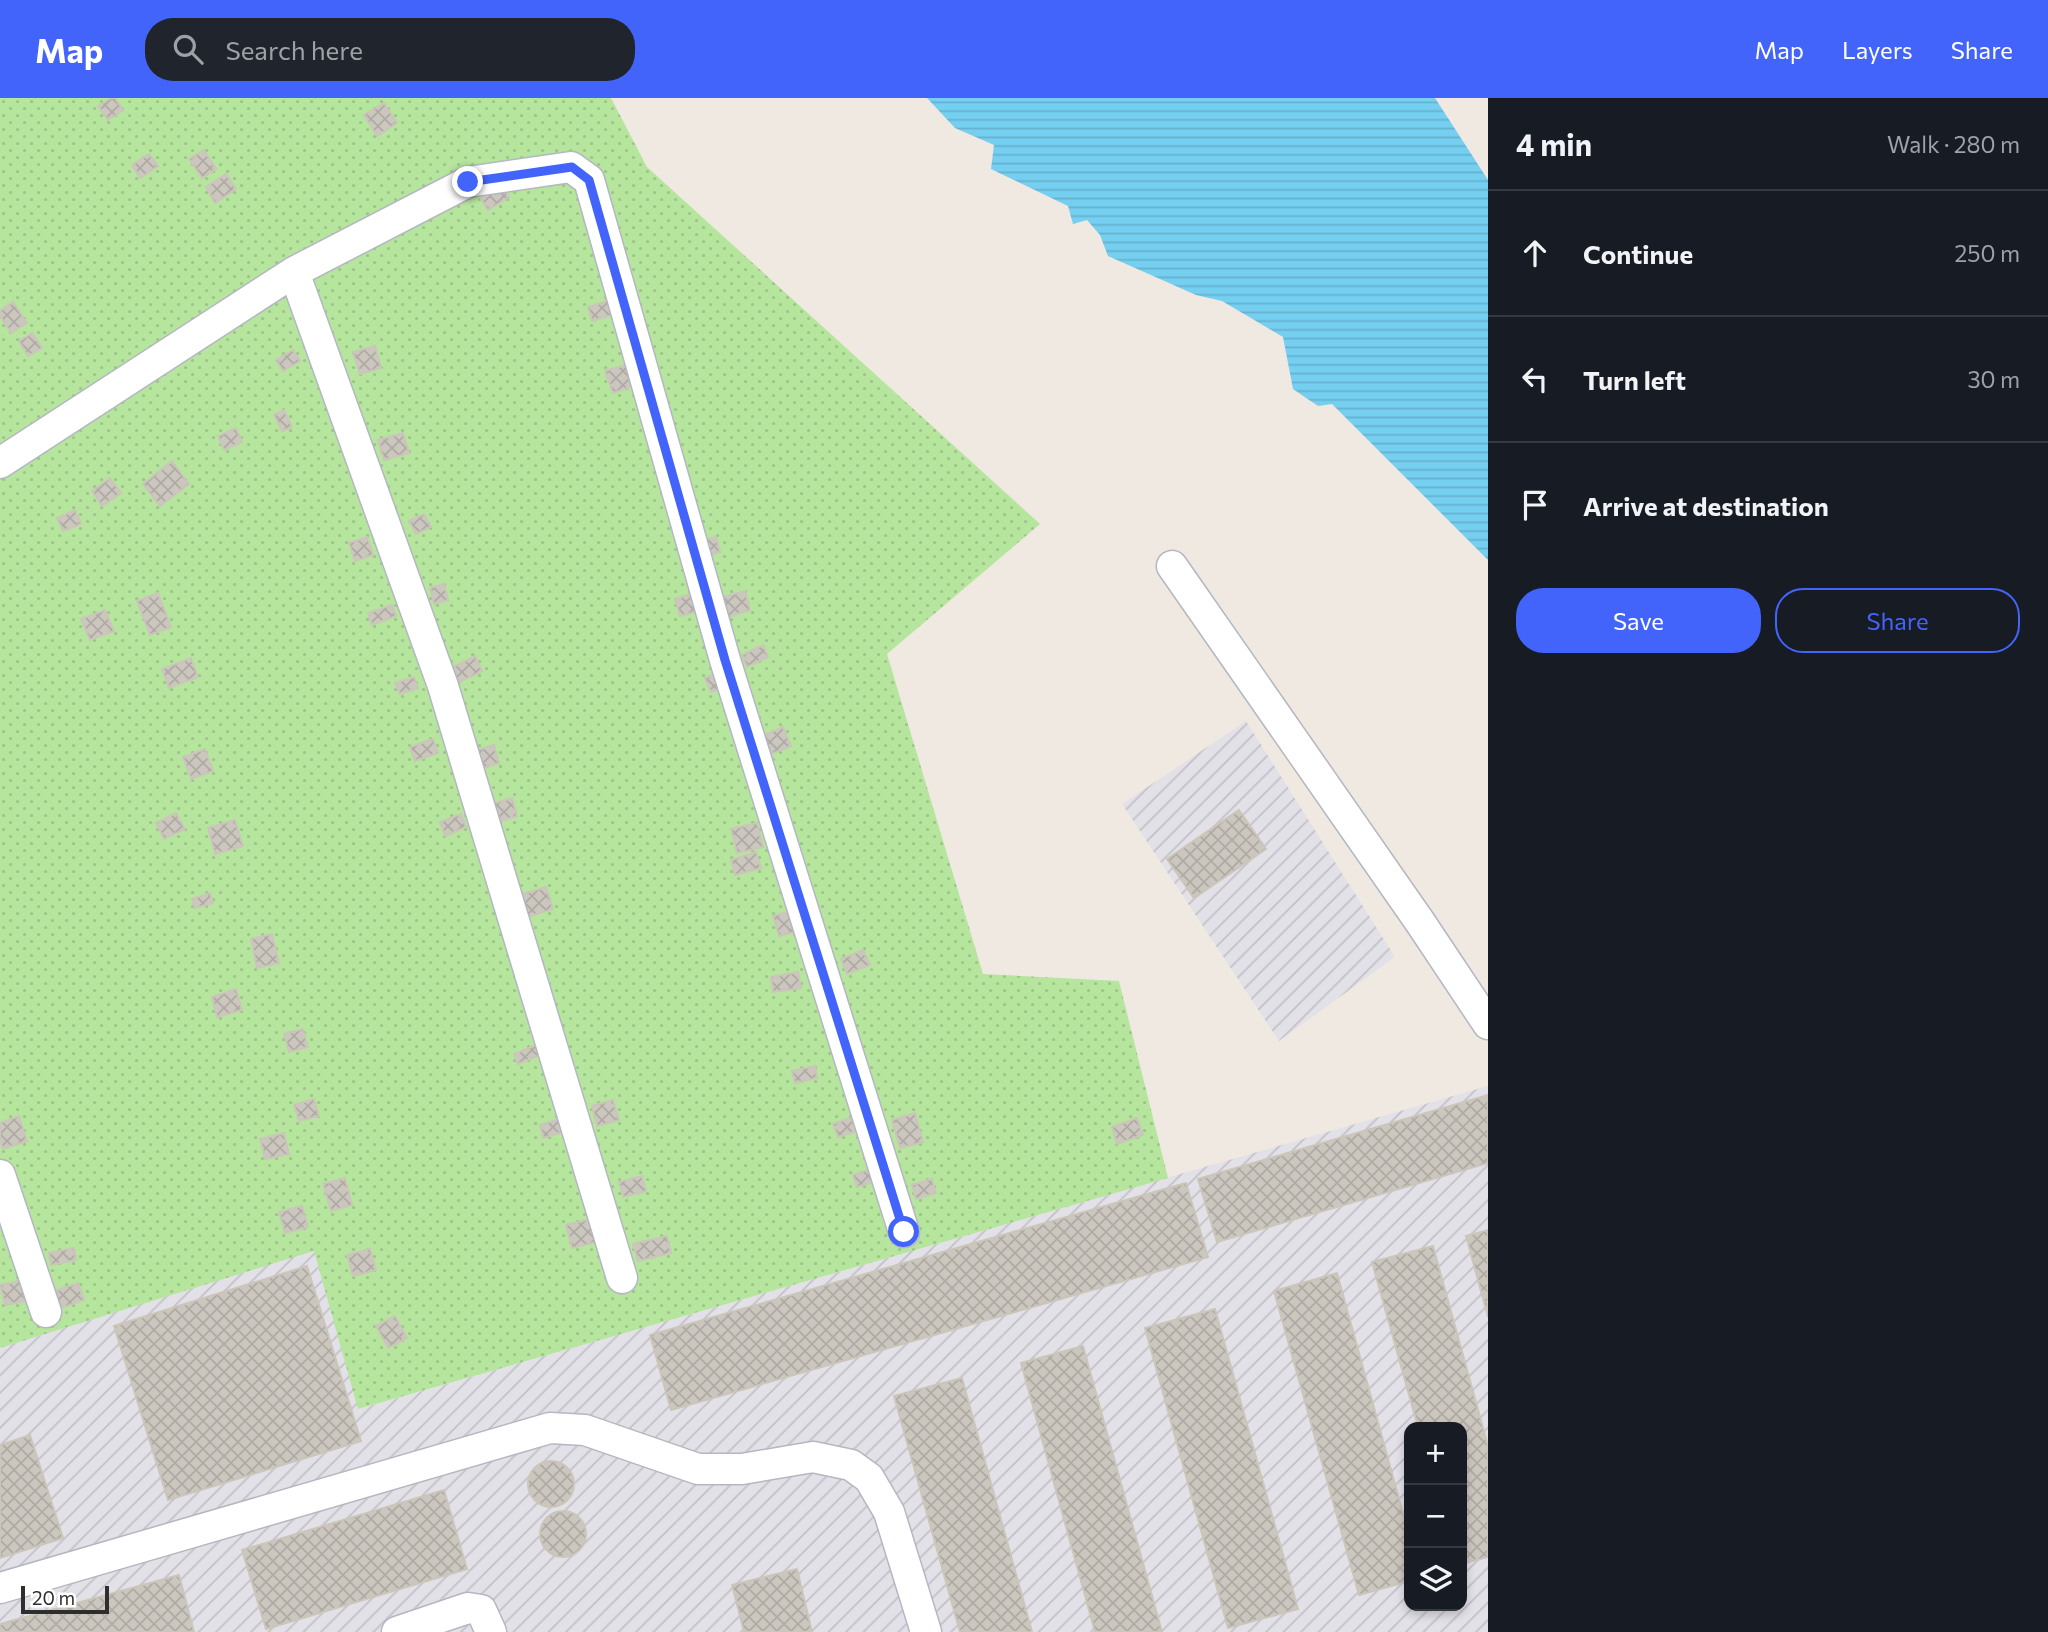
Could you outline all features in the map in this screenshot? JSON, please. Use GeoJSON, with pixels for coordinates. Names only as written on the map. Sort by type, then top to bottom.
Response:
{"type":"FeatureCollection","features":[{"type":"Feature","properties":{"kind":"lane"},"geometry":{"type":"LineString","coordinates":[[0,463],[294,272],[468,182],[572,167],[589,180],[725,660],[904,1232]]}},
{"type":"Feature","properties":{"kind":"lane"},"geometry":{"type":"LineString","coordinates":[[294,272],[443,686],[622,1278]]}},
{"type":"Feature","properties":{"kind":"lane"},"geometry":{"type":"LineString","coordinates":[[1172,566],[1488,1024]]}},
{"type":"Feature","properties":{"kind":"lane"},"geometry":{"type":"LineString","coordinates":[[0,1175],[46,1312]]}},
{"type":"Feature","properties":{"kind":"lane"},"geometry":{"type":"LineString","coordinates":[[0,1587],[550,1428],[586,1430],[698,1469],[742,1469],[813,1457],[851,1465],[869,1478],[889,1512],[926,1632]]}},
{"type":"Feature","properties":{"kind":"lane"},"geometry":{"type":"LineString","coordinates":[[397,1632],[468,1608],[481,1610],[491,1632]]}},
{"type":"Feature","properties":{"kind":"shaded area"},"geometry":{"type":"Polygon","coordinates":[[[1246,721],[1395,957],[1279,1041],[1122,804],[1246,721]]]}},
{"type":"Feature","properties":{"kind":"shaded area"},"geometry":{"type":"Polygon","coordinates":[[[1488,1086],[1488,1632],[0,1632],[0,1348],[314,1250],[359,1409],[1488,1086]]]}},
{"type":"Feature","properties":{"kind":"green space"},"geometry":{"type":"Polygon","coordinates":[[[0,98],[611,98],[647,167],[1040,524],[887,654],[983,974],[1119,981],[1168,1178],[358,1409],[314,1251],[0,1348],[0,98]]]}},
{"type":"Feature","properties":{"kind":"water"},"geometry":{"type":"Polygon","coordinates":[[[927,98],[1435,98],[1488,180],[1488,560],[1332,404],[1318,406],[1293,389],[1283,337],[1222,301],[1196,295],[1108,256],[1100,235],[1087,220],[1073,224],[1068,206],[991,169],[994,145],[955,128],[927,98]]]}},
{"type":"Feature","properties":{"kind":"building"},"geometry":{"type":"Polygon","coordinates":[[[115,98],[123,110],[108,120],[98,106],[115,98]]]}},
{"type":"Feature","properties":{"kind":"building"},"geometry":{"type":"Polygon","coordinates":[[[384,103],[397,123],[377,136],[364,115],[384,103]]]}},
{"type":"Feature","properties":{"kind":"building"},"geometry":{"type":"Polygon","coordinates":[[[204,150],[216,169],[202,178],[189,159],[204,150]]]}},
{"type":"Feature","properties":{"kind":"building"},"geometry":{"type":"Polygon","coordinates":[[[149,154],[158,166],[140,178],[132,165],[149,154]]]}},
{"type":"Feature","properties":{"kind":"building"},"geometry":{"type":"Polygon","coordinates":[[[226,174],[236,189],[215,203],[206,187],[226,174]]]}},
{"type":"Feature","properties":{"kind":"building"},"geometry":{"type":"Polygon","coordinates":[[[503,186],[509,197],[488,210],[481,199],[503,186]]]}},
{"type":"Feature","properties":{"kind":"building"},"geometry":{"type":"Polygon","coordinates":[[[608,301],[612,315],[592,321],[588,307],[608,301]]]}},
{"type":"Feature","properties":{"kind":"building"},"geometry":{"type":"Polygon","coordinates":[[[13,302],[27,323],[11,333],[0,316],[0,311],[13,302]]]}},
{"type":"Feature","properties":{"kind":"building"},"geometry":{"type":"Polygon","coordinates":[[[32,333],[42,348],[28,356],[19,341],[32,333]]]}},
{"type":"Feature","properties":{"kind":"building"},"geometry":{"type":"Polygon","coordinates":[[[375,346],[381,368],[360,374],[353,352],[375,346]]]}},
{"type":"Feature","properties":{"kind":"building"},"geometry":{"type":"Polygon","coordinates":[[[293,350],[300,361],[283,371],[276,360],[293,350]]]}},
{"type":"Feature","properties":{"kind":"building"},"geometry":{"type":"Polygon","coordinates":[[[629,364],[636,385],[613,393],[605,371],[629,364]]]}},
{"type":"Feature","properties":{"kind":"building"},"geometry":{"type":"Polygon","coordinates":[[[284,410],[292,427],[282,431],[274,415],[284,410]]]}},
{"type":"Feature","properties":{"kind":"building"},"geometry":{"type":"Polygon","coordinates":[[[236,428],[242,442],[224,450],[218,436],[236,428]]]}},
{"type":"Feature","properties":{"kind":"building"},"geometry":{"type":"Polygon","coordinates":[[[403,433],[409,453],[384,460],[378,440],[403,433]]]}},
{"type":"Feature","properties":{"kind":"building"},"geometry":{"type":"Polygon","coordinates":[[[172,461],[189,484],[160,506],[143,484],[172,461]]]}},
{"type":"Feature","properties":{"kind":"building"},"geometry":{"type":"Polygon","coordinates":[[[110,478],[121,493],[102,506],[92,491],[110,478]]]}},
{"type":"Feature","properties":{"kind":"building"},"geometry":{"type":"Polygon","coordinates":[[[75,510],[81,524],[63,531],[57,518],[75,510]]]}},
{"type":"Feature","properties":{"kind":"building"},"geometry":{"type":"Polygon","coordinates":[[[424,514],[431,527],[416,534],[409,521],[424,514]]]}},
{"type":"Feature","properties":{"kind":"building"},"geometry":{"type":"Polygon","coordinates":[[[367,537],[373,555],[355,561],[349,543],[367,537]]]}},
{"type":"Feature","properties":{"kind":"building"},"geometry":{"type":"Polygon","coordinates":[[[716,537],[720,552],[705,557],[701,541],[716,537]]]}},
{"type":"Feature","properties":{"kind":"building"},"geometry":{"type":"Polygon","coordinates":[[[444,584],[448,600],[434,604],[430,588],[444,584]]]}},
{"type":"Feature","properties":{"kind":"building"},"geometry":{"type":"Polygon","coordinates":[[[745,591],[750,610],[725,618],[719,598],[745,591]]]}},
{"type":"Feature","properties":{"kind":"building"},"geometry":{"type":"Polygon","coordinates":[[[696,592],[702,610],[680,616],[675,599],[696,592]]]}},
{"type":"Feature","properties":{"kind":"building"},"geometry":{"type":"Polygon","coordinates":[[[158,593],[171,627],[150,635],[137,601],[158,593]]]}},
{"type":"Feature","properties":{"kind":"building"},"geometry":{"type":"Polygon","coordinates":[[[392,605],[396,616],[372,625],[368,613],[392,605]]]}},
{"type":"Feature","properties":{"kind":"building"},"geometry":{"type":"Polygon","coordinates":[[[105,610],[114,631],[90,640],[81,619],[105,610]]]}},
{"type":"Feature","properties":{"kind":"building"},"geometry":{"type":"Polygon","coordinates":[[[763,645],[768,657],[747,667],[742,655],[763,645]]]}},
{"type":"Feature","properties":{"kind":"building"},"geometry":{"type":"Polygon","coordinates":[[[475,656],[482,671],[458,683],[451,668],[475,656]]]}},
{"type":"Feature","properties":{"kind":"building"},"geometry":{"type":"Polygon","coordinates":[[[191,658],[198,677],[169,688],[162,669],[191,658]]]}},
{"type":"Feature","properties":{"kind":"building"},"geometry":{"type":"Polygon","coordinates":[[[722,671],[728,685],[711,692],[705,678],[722,671]]]}},
{"type":"Feature","properties":{"kind":"building"},"geometry":{"type":"Polygon","coordinates":[[[414,677],[418,688],[400,694],[395,683],[414,677]]]}},
{"type":"Feature","properties":{"kind":"building"},"geometry":{"type":"Polygon","coordinates":[[[783,727],[791,746],[769,755],[762,736],[783,727]]]}},
{"type":"Feature","properties":{"kind":"building"},"geometry":{"type":"Polygon","coordinates":[[[433,739],[438,753],[415,761],[410,747],[433,739]]]}},
{"type":"Feature","properties":{"kind":"building"},"geometry":{"type":"Polygon","coordinates":[[[494,745],[499,763],[476,770],[471,752],[494,745]]]}},
{"type":"Feature","properties":{"kind":"building"},"geometry":{"type":"Polygon","coordinates":[[[205,749],[213,771],[191,779],[183,757],[205,749]]]}},
{"type":"Feature","properties":{"kind":"building"},"geometry":{"type":"Polygon","coordinates":[[[512,798],[517,816],[494,823],[489,805],[512,798]]]}},
{"type":"Feature","properties":{"kind":"building"},"geometry":{"type":"Polygon","coordinates":[[[1239,810],[1266,849],[1194,898],[1167,859],[1239,810]]]}},
{"type":"Feature","properties":{"kind":"building"},"geometry":{"type":"Polygon","coordinates":[[[176,813],[185,829],[164,839],[156,823],[176,813]]]}},
{"type":"Feature","properties":{"kind":"building"},"geometry":{"type":"Polygon","coordinates":[[[461,814],[466,827],[445,836],[440,822],[461,814]]]}},
{"type":"Feature","properties":{"kind":"building"},"geometry":{"type":"Polygon","coordinates":[[[235,820],[243,846],[215,854],[208,828],[235,820]]]}},
{"type":"Feature","properties":{"kind":"building"},"geometry":{"type":"Polygon","coordinates":[[[757,823],[763,847],[737,853],[731,829],[757,823]]]}},
{"type":"Feature","properties":{"kind":"building"},"geometry":{"type":"Polygon","coordinates":[[[756,852],[761,868],[735,875],[731,860],[756,852]]]}},
{"type":"Feature","properties":{"kind":"building"},"geometry":{"type":"Polygon","coordinates":[[[546,887],[553,909],[527,917],[520,895],[546,887]]]}},
{"type":"Feature","properties":{"kind":"building"},"geometry":{"type":"Polygon","coordinates":[[[210,893],[213,903],[195,908],[192,899],[210,893]]]}},
{"type":"Feature","properties":{"kind":"building"},"geometry":{"type":"Polygon","coordinates":[[[792,911],[798,931],[779,936],[773,916],[792,911]]]}},
{"type":"Feature","properties":{"kind":"building"},"geometry":{"type":"Polygon","coordinates":[[[272,934],[279,963],[257,968],[251,939],[272,934]]]}},
{"type":"Feature","properties":{"kind":"building"},"geometry":{"type":"Polygon","coordinates":[[[863,950],[870,965],[847,974],[841,959],[863,950]]]}},
{"type":"Feature","properties":{"kind":"building"},"geometry":{"type":"Polygon","coordinates":[[[798,972],[801,988],[773,992],[771,977],[798,972]]]}},
{"type":"Feature","properties":{"kind":"building"},"geometry":{"type":"Polygon","coordinates":[[[236,989],[242,1010],[217,1017],[212,997],[236,989]]]}},
{"type":"Feature","properties":{"kind":"building"},"geometry":{"type":"Polygon","coordinates":[[[303,1029],[308,1047],[289,1052],[284,1034],[303,1029]]]}},
{"type":"Feature","properties":{"kind":"building"},"geometry":{"type":"Polygon","coordinates":[[[536,1045],[540,1055],[518,1064],[514,1054],[536,1045]]]}},
{"type":"Feature","properties":{"kind":"building"},"geometry":{"type":"Polygon","coordinates":[[[815,1066],[817,1078],[795,1083],[792,1071],[815,1066]]]}},
{"type":"Feature","properties":{"kind":"building"},"geometry":{"type":"Polygon","coordinates":[[[1488,1095],[1488,1163],[1217,1242],[1198,1179],[1488,1095]]]}},
{"type":"Feature","properties":{"kind":"building"},"geometry":{"type":"Polygon","coordinates":[[[314,1099],[319,1116],[299,1121],[294,1105],[314,1099]]]}},
{"type":"Feature","properties":{"kind":"building"},"geometry":{"type":"Polygon","coordinates":[[[613,1100],[619,1120],[597,1126],[592,1106],[613,1100]]]}},
{"type":"Feature","properties":{"kind":"building"},"geometry":{"type":"Polygon","coordinates":[[[915,1113],[923,1142],[900,1148],[892,1120],[915,1113]]]}},
{"type":"Feature","properties":{"kind":"building"},"geometry":{"type":"Polygon","coordinates":[[[19,1116],[27,1141],[3,1149],[0,1123],[19,1116]]]}},
{"type":"Feature","properties":{"kind":"building"},"geometry":{"type":"Polygon","coordinates":[[[856,1116],[860,1130],[838,1137],[833,1124],[856,1116]]]}},
{"type":"Feature","properties":{"kind":"building"},"geometry":{"type":"Polygon","coordinates":[[[1137,1118],[1143,1135],[1117,1144],[1112,1127],[1137,1118]]]}},
{"type":"Feature","properties":{"kind":"building"},"geometry":{"type":"Polygon","coordinates":[[[560,1119],[563,1132],[543,1138],[540,1125],[560,1119]]]}},
{"type":"Feature","properties":{"kind":"building"},"geometry":{"type":"Polygon","coordinates":[[[284,1133],[289,1154],[265,1159],[260,1139],[284,1133]]]}},
{"type":"Feature","properties":{"kind":"building"},"geometry":{"type":"Polygon","coordinates":[[[873,1168],[877,1181],[857,1187],[853,1175],[873,1168]]]}},
{"type":"Feature","properties":{"kind":"building"},"geometry":{"type":"Polygon","coordinates":[[[642,1176],[646,1191],[623,1197],[619,1182],[642,1176]]]}},
{"type":"Feature","properties":{"kind":"building"},"geometry":{"type":"Polygon","coordinates":[[[345,1178],[352,1205],[331,1211],[323,1184],[345,1178]]]}},
{"type":"Feature","properties":{"kind":"building"},"geometry":{"type":"Polygon","coordinates":[[[932,1179],[936,1193],[916,1199],[912,1185],[932,1179]]]}},
{"type":"Feature","properties":{"kind":"building"},"geometry":{"type":"Polygon","coordinates":[[[1186,1183],[1208,1257],[671,1410],[650,1335],[1186,1183]]]}},
{"type":"Feature","properties":{"kind":"building"},"geometry":{"type":"Polygon","coordinates":[[[302,1206],[308,1227],[285,1233],[279,1212],[302,1206]]]}},
{"type":"Feature","properties":{"kind":"building"},"geometry":{"type":"Polygon","coordinates":[[[595,1218],[600,1241],[572,1248],[566,1225],[595,1218]]]}},
{"type":"Feature","properties":{"kind":"building"},"geometry":{"type":"Polygon","coordinates":[[[1488,1230],[1488,1317],[1466,1236],[1488,1230]]]}},
{"type":"Feature","properties":{"kind":"building"},"geometry":{"type":"Polygon","coordinates":[[[667,1236],[671,1253],[638,1261],[633,1244],[667,1236]]]}},
{"type":"Feature","properties":{"kind":"building"},"geometry":{"type":"Polygon","coordinates":[[[1433,1246],[1488,1446],[1488,1557],[1467,1563],[1467,1422],[1417,1422],[1372,1262],[1433,1246]]]}},
{"type":"Feature","properties":{"kind":"building"},"geometry":{"type":"Polygon","coordinates":[[[74,1248],[76,1260],[51,1265],[49,1253],[74,1248]]]}},
{"type":"Feature","properties":{"kind":"building"},"geometry":{"type":"Polygon","coordinates":[[[370,1249],[376,1270],[353,1276],[347,1255],[370,1249]]]}},
{"type":"Feature","properties":{"kind":"building"},"geometry":{"type":"Polygon","coordinates":[[[307,1266],[361,1441],[168,1500],[114,1326],[307,1266]]]}},
{"type":"Feature","properties":{"kind":"building"},"geometry":{"type":"Polygon","coordinates":[[[1337,1273],[1404,1517],[1404,1582],[1359,1595],[1274,1291],[1337,1273]]]}},
{"type":"Feature","properties":{"kind":"building"},"geometry":{"type":"Polygon","coordinates":[[[21,1281],[25,1301],[5,1305],[0,1285],[21,1281]]]}},
{"type":"Feature","properties":{"kind":"building"},"geometry":{"type":"Polygon","coordinates":[[[78,1283],[84,1300],[61,1308],[55,1291],[78,1283]]]}},
{"type":"Feature","properties":{"kind":"building"},"geometry":{"type":"Polygon","coordinates":[[[1215,1309],[1298,1609],[1228,1628],[1145,1328],[1215,1309]]]}},
{"type":"Feature","properties":{"kind":"building"},"geometry":{"type":"Polygon","coordinates":[[[395,1316],[407,1338],[388,1348],[376,1326],[395,1316]]]}},
{"type":"Feature","properties":{"kind":"building"},"geometry":{"type":"Polygon","coordinates":[[[1083,1346],[1162,1632],[1095,1632],[1021,1363],[1083,1346]]]}},
{"type":"Feature","properties":{"kind":"building"},"geometry":{"type":"Polygon","coordinates":[[[962,1378],[1032,1632],[960,1632],[894,1396],[962,1378]]]}},
{"type":"Feature","properties":{"kind":"building"},"geometry":{"type":"Polygon","coordinates":[[[30,1435],[63,1538],[0,1558],[0,1445],[30,1435]]]}},
{"type":"Feature","properties":{"kind":"building"},"geometry":{"type":"Polygon","coordinates":[[[551,1461],[567,1468],[574,1484],[567,1500],[551,1507],[535,1500],[528,1484],[535,1468],[551,1461]]]}},
{"type":"Feature","properties":{"kind":"building"},"geometry":{"type":"Polygon","coordinates":[[[444,1490],[467,1569],[266,1629],[242,1550],[444,1490]]]}},
{"type":"Feature","properties":{"kind":"building"},"geometry":{"type":"Polygon","coordinates":[[[563,1511],[579,1518],[586,1534],[579,1550],[563,1557],[547,1550],[540,1534],[547,1518],[563,1511]]]}},
{"type":"Feature","properties":{"kind":"building"},"geometry":{"type":"Polygon","coordinates":[[[797,1569],[812,1632],[744,1632],[732,1585],[797,1569]]]}},
{"type":"Feature","properties":{"kind":"building"},"geometry":{"type":"Polygon","coordinates":[[[179,1575],[194,1632],[0,1632],[0,1624],[179,1575]]]}},
{"type":"Feature","properties":{"kind":"route"},"geometry":{"type":"LineString","coordinates":[[468,182],[572,167],[589,180],[725,660],[904,1232]]}}]}
